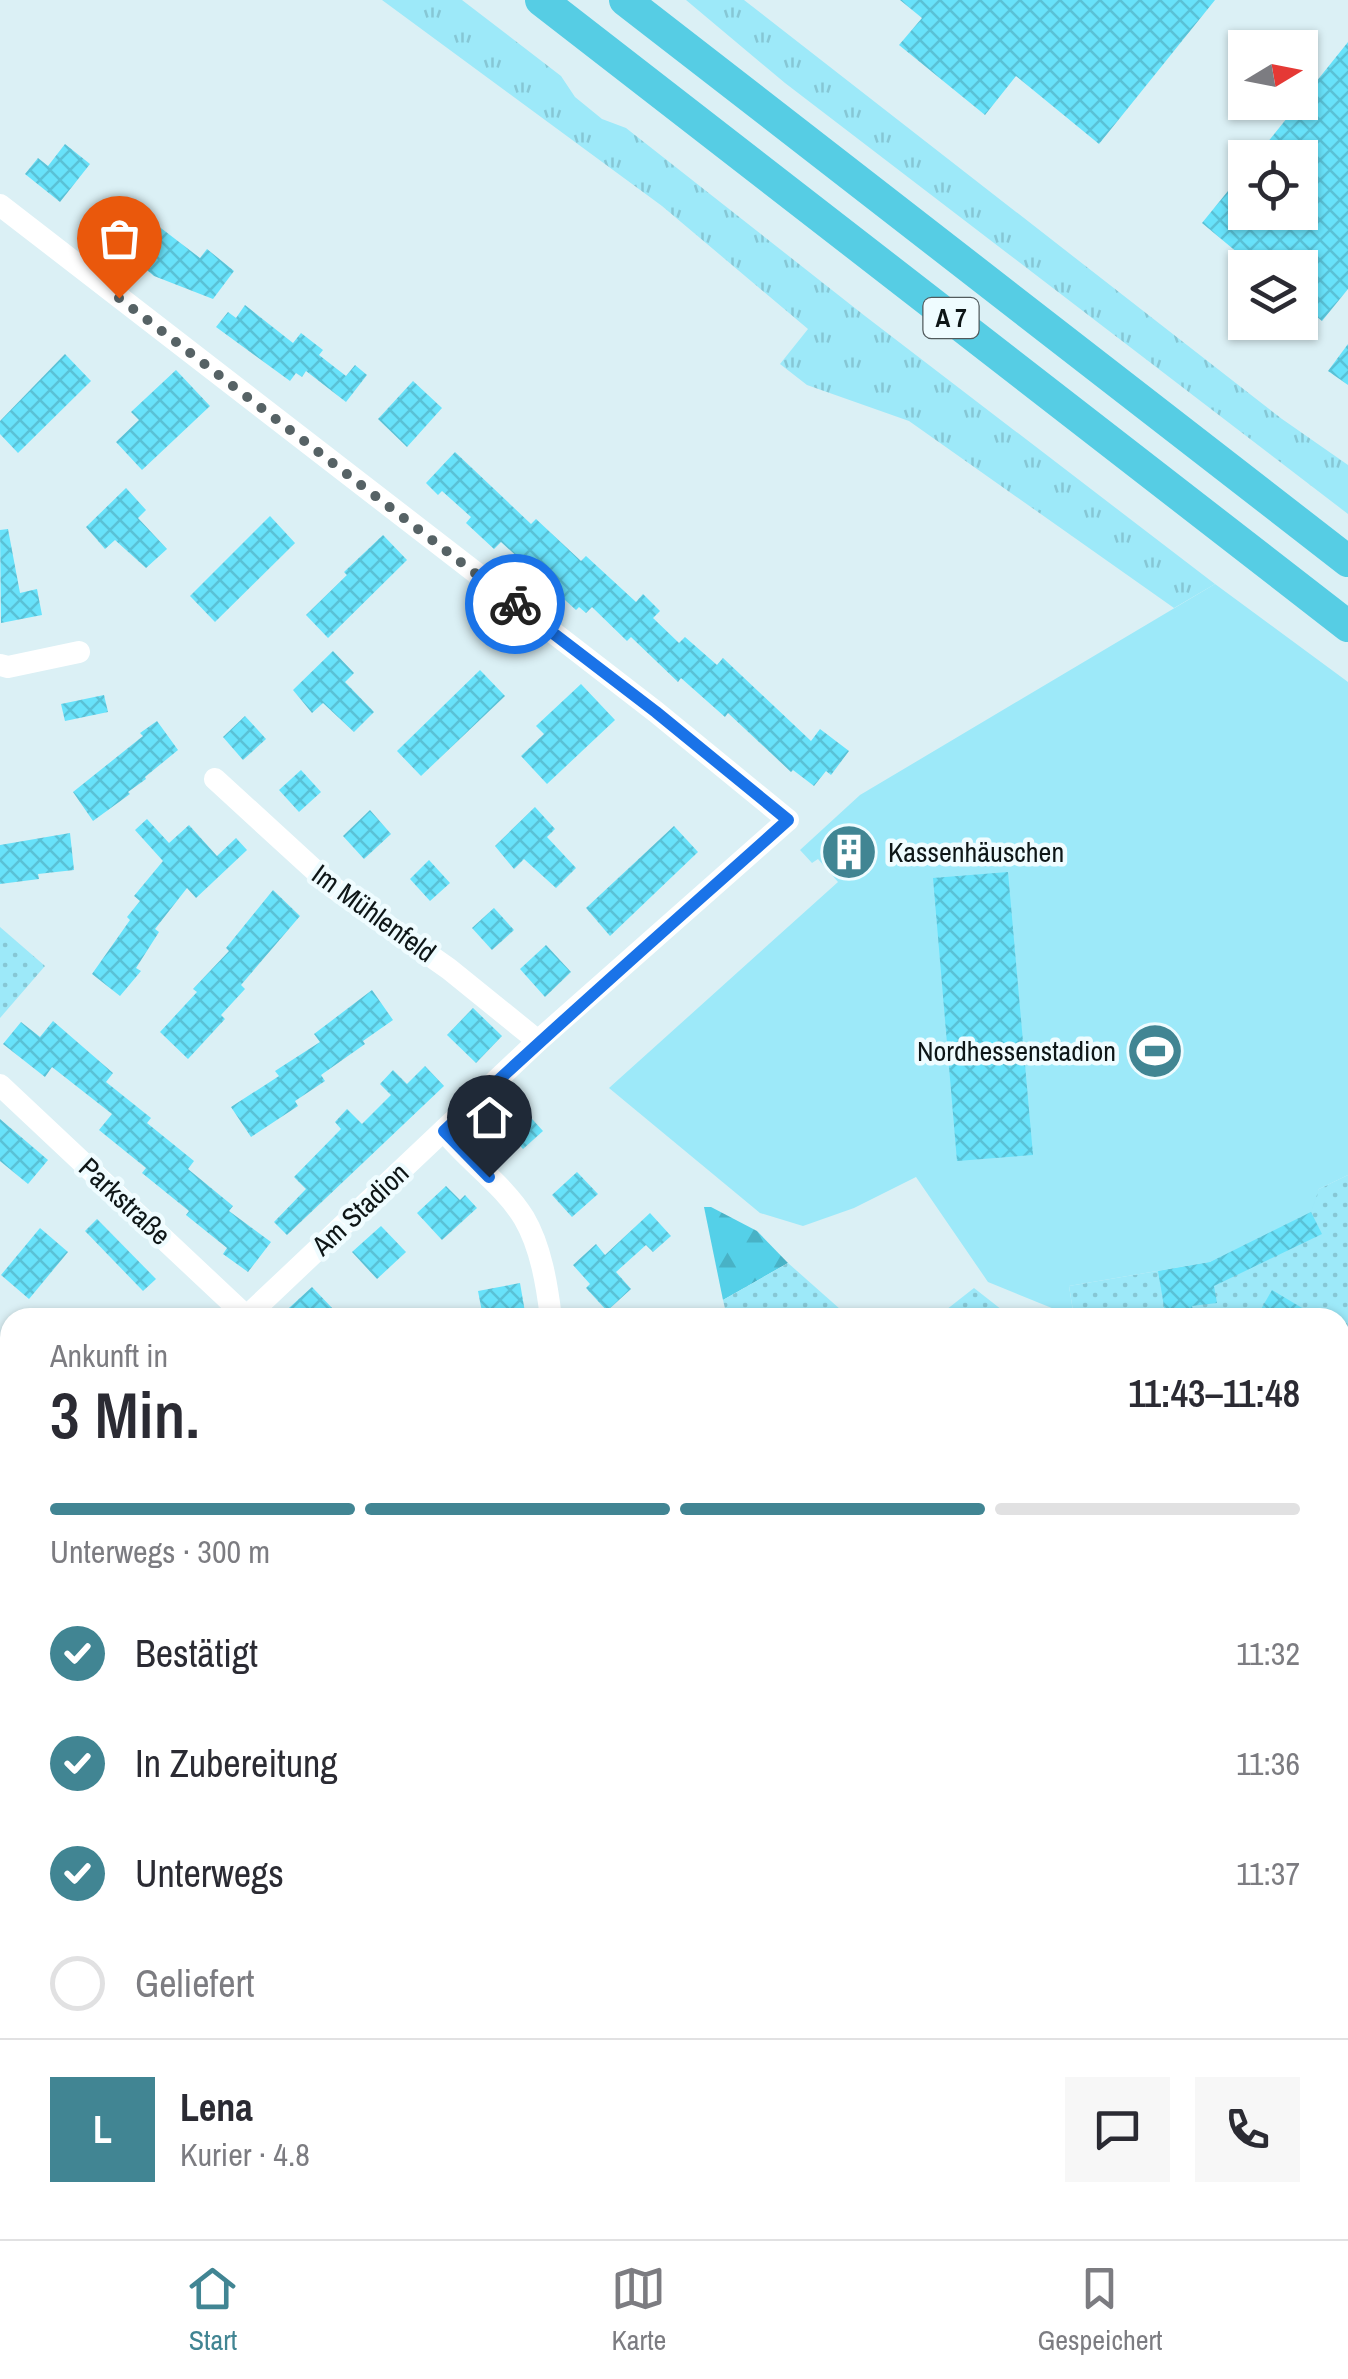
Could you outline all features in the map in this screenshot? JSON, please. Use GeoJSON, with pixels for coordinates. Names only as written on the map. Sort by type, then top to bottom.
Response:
{"type":"FeatureCollection","features":[{"type":"Feature","properties":{"kind":"highway","name":"A 7"},"geometry":{"type":"LineString","coordinates":[[541,0],[1348,626]]}},
{"type":"Feature","properties":{"kind":"highway","name":"A 7"},"geometry":{"type":"LineString","coordinates":[[625,0],[1348,561]]}},
{"type":"Feature","properties":{"kind":"street","name":"Am Stadion"},"geometry":{"type":"LineString","coordinates":[[0,205],[656,712],[788,820],[585,1004],[538,1041],[257,1308]]}},
{"type":"Feature","properties":{"kind":"street"},"geometry":{"type":"LineString","coordinates":[[0,665],[8,667],[78,652]]}},
{"type":"Feature","properties":{"kind":"street","name":"Im Mühlenfeld"},"geometry":{"type":"LineString","coordinates":[[214,779],[334,888],[449,969],[538,1041]]}},
{"type":"Feature","properties":{"kind":"street","name":"Parkstraße"},"geometry":{"type":"LineString","coordinates":[[0,1085],[237,1308]]}},
{"type":"Feature","properties":{"kind":"street"},"geometry":{"type":"LineString","coordinates":[[444,1131],[524,1218],[544,1274],[549,1308]]}},
{"type":"Feature","properties":{"kind":"green space"},"geometry":{"type":"Polygon","coordinates":[[[382,0],[462,0],[561,76],[575,97],[602,119],[626,128],[1215,584],[1174,608],[909,421],[807,385],[780,364],[808,329],[662,206],[382,0]]]}},
{"type":"Feature","properties":{"kind":"green space"},"geometry":{"type":"Polygon","coordinates":[[[686,0],[744,0],[1282,419],[1348,465],[1348,514],[785,83],[686,0]]]}},
{"type":"Feature","properties":{"kind":"green space"},"geometry":{"type":"Polygon","coordinates":[[[1215,584],[1348,682],[1348,1175],[1319,1189],[1311,1212],[1210,1262],[1069,1286],[1073,1308],[1052,1308],[988,1282],[916,1177],[854,1208],[803,1226],[760,1213],[609,1088],[838,882],[818,859],[812,863],[800,850],[860,795],[1215,584]]]}},
{"type":"Feature","properties":{"kind":"green space"},"geometry":{"type":"Polygon","coordinates":[[[0,927],[45,966],[0,1018],[0,927]]]}},
{"type":"Feature","properties":{"kind":"green space"},"geometry":{"type":"Polygon","coordinates":[[[1348,1175],[1348,1308],[1073,1308],[1069,1286],[1210,1262],[1312,1202],[1319,1189],[1348,1175]]]}},
{"type":"Feature","properties":{"kind":"green space"},"geometry":{"type":"Polygon","coordinates":[[[704,1207],[757,1231],[788,1263],[723,1300],[704,1207]]]}},
{"type":"Feature","properties":{"kind":"green space"},"geometry":{"type":"Polygon","coordinates":[[[788,1263],[839,1308],[725,1308],[723,1300],[788,1263]]]}},
{"type":"Feature","properties":{"kind":"green space"},"geometry":{"type":"Polygon","coordinates":[[[974,1288],[1000,1308],[948,1308],[974,1288]]]}},
{"type":"Feature","properties":{"kind":"building"},"geometry":{"type":"Polygon","coordinates":[[[900,0],[1215,0],[1099,144],[1016,76],[985,115],[899,45],[922,18],[900,0]]]}},
{"type":"Feature","properties":{"kind":"building"},"geometry":{"type":"Polygon","coordinates":[[[1348,42],[1348,289],[1322,321],[1318,318],[1318,250],[1234,250],[1202,223],[1228,191],[1228,230],[1318,230],[1318,140],[1269,140],[1285,120],[1318,120],[1318,79],[1348,42]]]}},
{"type":"Feature","properties":{"kind":"building"},"geometry":{"type":"Polygon","coordinates":[[[65,144],[90,164],[60,202],[25,174],[38,158],[48,166],[65,144]]]}},
{"type":"Feature","properties":{"kind":"building"},"geometry":{"type":"Polygon","coordinates":[[[107,198],[113,203],[116,200],[150,226],[153,222],[200,258],[207,249],[234,271],[213,299],[154,276],[89,221],[107,198]]]}},
{"type":"Feature","properties":{"kind":"building"},"geometry":{"type":"Polygon","coordinates":[[[245,305],[293,343],[301,333],[323,350],[319,355],[346,376],[355,365],[367,375],[346,402],[306,371],[302,377],[296,373],[290,381],[216,327],[228,312],[236,318],[245,305]]]}},
{"type":"Feature","properties":{"kind":"building"},"geometry":{"type":"Polygon","coordinates":[[[1348,344],[1348,385],[1328,371],[1348,344]]]}},
{"type":"Feature","properties":{"kind":"building"},"geometry":{"type":"Polygon","coordinates":[[[65,354],[91,381],[18,453],[0,434],[0,421],[65,354]]]}},
{"type":"Feature","properties":{"kind":"building"},"geometry":{"type":"Polygon","coordinates":[[[176,370],[210,406],[142,470],[116,442],[139,420],[131,412],[176,370]]]}},
{"type":"Feature","properties":{"kind":"building"},"geometry":{"type":"Polygon","coordinates":[[[413,381],[442,408],[407,447],[378,419],[413,381]]]}},
{"type":"Feature","properties":{"kind":"building"},"geometry":{"type":"Polygon","coordinates":[[[455,452],[531,524],[536,519],[581,561],[586,556],[636,602],[643,594],[660,611],[653,618],[679,643],[685,637],[717,665],[723,658],[811,741],[820,729],[849,751],[831,775],[826,771],[814,786],[791,772],[728,713],[725,717],[681,678],[678,682],[631,637],[627,641],[592,607],[586,613],[579,607],[576,610],[501,542],[494,549],[466,523],[471,517],[442,491],[438,495],[426,483],[455,452]]]}},
{"type":"Feature","properties":{"kind":"building"},"geometry":{"type":"Polygon","coordinates":[[[126,488],[146,510],[138,518],[167,549],[146,568],[115,540],[105,549],[86,527],[126,488]]]}},
{"type":"Feature","properties":{"kind":"building"},"geometry":{"type":"Polygon","coordinates":[[[270,516],[295,543],[215,622],[190,596],[270,516]]]}},
{"type":"Feature","properties":{"kind":"building"},"geometry":{"type":"Polygon","coordinates":[[[8,529],[20,593],[37,589],[42,615],[1,623],[0,530],[8,529]]]}},
{"type":"Feature","properties":{"kind":"building"},"geometry":{"type":"Polygon","coordinates":[[[383,535],[407,560],[328,638],[306,615],[383,535]]]}},
{"type":"Feature","properties":{"kind":"building"},"geometry":{"type":"Polygon","coordinates":[[[333,651],[354,673],[345,682],[374,712],[354,732],[323,703],[312,713],[293,690],[333,651]]]}},
{"type":"Feature","properties":{"kind":"building"},"geometry":{"type":"Polygon","coordinates":[[[480,670],[505,696],[421,776],[397,751],[480,670]]]}},
{"type":"Feature","properties":{"kind":"building"},"geometry":{"type":"Polygon","coordinates":[[[581,684],[615,720],[547,784],[521,756],[544,734],[536,726],[581,684]]]}},
{"type":"Feature","properties":{"kind":"building"},"geometry":{"type":"Polygon","coordinates":[[[104,695],[108,712],[65,721],[61,704],[104,695]]]}},
{"type":"Feature","properties":{"kind":"building"},"geometry":{"type":"Polygon","coordinates":[[[245,716],[266,739],[243,760],[223,737],[245,716]]]}},
{"type":"Feature","properties":{"kind":"building"},"geometry":{"type":"Polygon","coordinates":[[[157,721],[178,750],[93,821],[73,792],[157,721]]]}},
{"type":"Feature","properties":{"kind":"building"},"geometry":{"type":"Polygon","coordinates":[[[301,770],[321,792],[299,812],[279,790],[301,770]]]}},
{"type":"Feature","properties":{"kind":"building"},"geometry":{"type":"Polygon","coordinates":[[[535,807],[555,829],[547,837],[576,868],[556,888],[524,859],[514,869],[495,846],[535,807]]]}},
{"type":"Feature","properties":{"kind":"building"},"geometry":{"type":"Polygon","coordinates":[[[370,810],[391,834],[364,859],[343,836],[370,810]]]}},
{"type":"Feature","properties":{"kind":"building"},"geometry":{"type":"Polygon","coordinates":[[[147,819],[169,843],[189,825],[217,856],[236,838],[247,850],[196,898],[187,888],[155,929],[159,932],[136,968],[141,971],[120,996],[92,974],[130,920],[127,917],[140,901],[134,896],[163,861],[135,830],[147,819]]]}},
{"type":"Feature","properties":{"kind":"building"},"geometry":{"type":"Polygon","coordinates":[[[674,826],[698,852],[610,936],[586,908],[674,826]]]}},
{"type":"Feature","properties":{"kind":"building"},"geometry":{"type":"Polygon","coordinates":[[[70,833],[74,870],[0,884],[0,845],[70,833]]]}},
{"type":"Feature","properties":{"kind":"building"},"geometry":{"type":"Polygon","coordinates":[[[429,860],[450,883],[430,901],[410,879],[429,860]]]}},
{"type":"Feature","properties":{"kind":"building"},"geometry":{"type":"Polygon","coordinates":[[[1008,872],[1033,1155],[957,1161],[933,878],[1008,872]]]}},
{"type":"Feature","properties":{"kind":"building"},"geometry":{"type":"Polygon","coordinates":[[[273,890],[300,916],[241,985],[245,989],[221,1015],[225,1019],[188,1059],[160,1032],[197,992],[193,989],[229,951],[226,948],[273,890]]]}},
{"type":"Feature","properties":{"kind":"building"},"geometry":{"type":"Polygon","coordinates":[[[494,908],[514,930],[492,950],[472,928],[494,908]]]}},
{"type":"Feature","properties":{"kind":"building"},"geometry":{"type":"Polygon","coordinates":[[[546,945],[571,972],[545,997],[520,969],[546,945]]]}},
{"type":"Feature","properties":{"kind":"building"},"geometry":{"type":"Polygon","coordinates":[[[372,990],[393,1020],[321,1075],[325,1081],[295,1101],[298,1106],[251,1137],[231,1107],[279,1076],[275,1071],[320,1042],[314,1034],[372,990]]]}},
{"type":"Feature","properties":{"kind":"building"},"geometry":{"type":"Polygon","coordinates":[[[473,1008],[502,1036],[476,1063],[447,1035],[473,1008]]]}},
{"type":"Feature","properties":{"kind":"building"},"geometry":{"type":"Polygon","coordinates":[[[53,1021],[113,1073],[106,1082],[151,1118],[147,1123],[194,1161],[188,1169],[233,1206],[229,1211],[271,1242],[248,1272],[223,1254],[227,1248],[186,1215],[189,1211],[142,1173],[146,1168],[99,1130],[112,1114],[52,1067],[45,1077],[3,1044],[21,1022],[40,1037],[53,1021]]]}},
{"type":"Feature","properties":{"kind":"building"},"geometry":{"type":"Polygon","coordinates":[[[425,1066],[444,1086],[287,1235],[274,1222],[306,1189],[294,1177],[341,1129],[335,1122],[347,1109],[362,1124],[391,1095],[380,1084],[393,1070],[407,1084],[425,1066]]]}},
{"type":"Feature","properties":{"kind":"building"},"geometry":{"type":"Polygon","coordinates":[[[523,1109],[543,1131],[523,1149],[504,1127],[523,1109]]]}},
{"type":"Feature","properties":{"kind":"building"},"geometry":{"type":"Polygon","coordinates":[[[0,1119],[48,1160],[28,1184],[0,1161],[0,1119]]]}},
{"type":"Feature","properties":{"kind":"building"},"geometry":{"type":"Polygon","coordinates":[[[577,1172],[598,1194],[572,1217],[552,1195],[577,1172]]]}},
{"type":"Feature","properties":{"kind":"building"},"geometry":{"type":"Polygon","coordinates":[[[446,1186],[460,1200],[465,1195],[477,1208],[442,1240],[417,1213],[446,1186]]]}},
{"type":"Feature","properties":{"kind":"building"},"geometry":{"type":"Polygon","coordinates":[[[1311,1212],[1322,1234],[1214,1286],[1217,1303],[1164,1308],[1158,1271],[1210,1262],[1311,1212]]]}},
{"type":"Feature","properties":{"kind":"building"},"geometry":{"type":"Polygon","coordinates":[[[650,1213],[671,1236],[653,1252],[646,1245],[616,1272],[631,1289],[610,1308],[604,1308],[586,1288],[590,1284],[573,1265],[596,1244],[605,1255],[650,1213]]]}},
{"type":"Feature","properties":{"kind":"building"},"geometry":{"type":"Polygon","coordinates":[[[97,1219],[156,1279],[143,1291],[85,1231],[97,1219]]]}},
{"type":"Feature","properties":{"kind":"building"},"geometry":{"type":"Polygon","coordinates":[[[381,1226],[406,1252],[377,1279],[352,1252],[381,1226]]]}},
{"type":"Feature","properties":{"kind":"building"},"geometry":{"type":"Polygon","coordinates":[[[40,1228],[68,1252],[29,1299],[1,1275],[40,1228]]]}},
{"type":"Feature","properties":{"kind":"building"},"geometry":{"type":"Polygon","coordinates":[[[520,1283],[524,1308],[481,1308],[478,1291],[520,1283]]]}},
{"type":"Feature","properties":{"kind":"building"},"geometry":{"type":"Polygon","coordinates":[[[312,1287],[332,1308],[289,1308],[312,1287]]]}},
{"type":"Feature","properties":{"kind":"building"},"geometry":{"type":"Polygon","coordinates":[[[1272,1290],[1302,1308],[1262,1308],[1272,1290]]]}},
{"type":"Feature","properties":{"kind":"way so far"},"geometry":{"type":"LineString","coordinates":[[119,298],[515,604]]}},
{"type":"Feature","properties":{"kind":"place","name":"Kassenhäuschen"},"geometry":{"type":"Point","coordinates":[849,852]}},
{"type":"Feature","properties":{"kind":"place","name":"Nordhessenstadion"},"geometry":{"type":"Point","coordinates":[1155,1051]}},
{"type":"Feature","properties":{"kind":"route"},"geometry":{"type":"LineString","coordinates":[[489,1177],[444,1131],[538,1041],[585,1004],[788,820],[515,604]]}}]}
